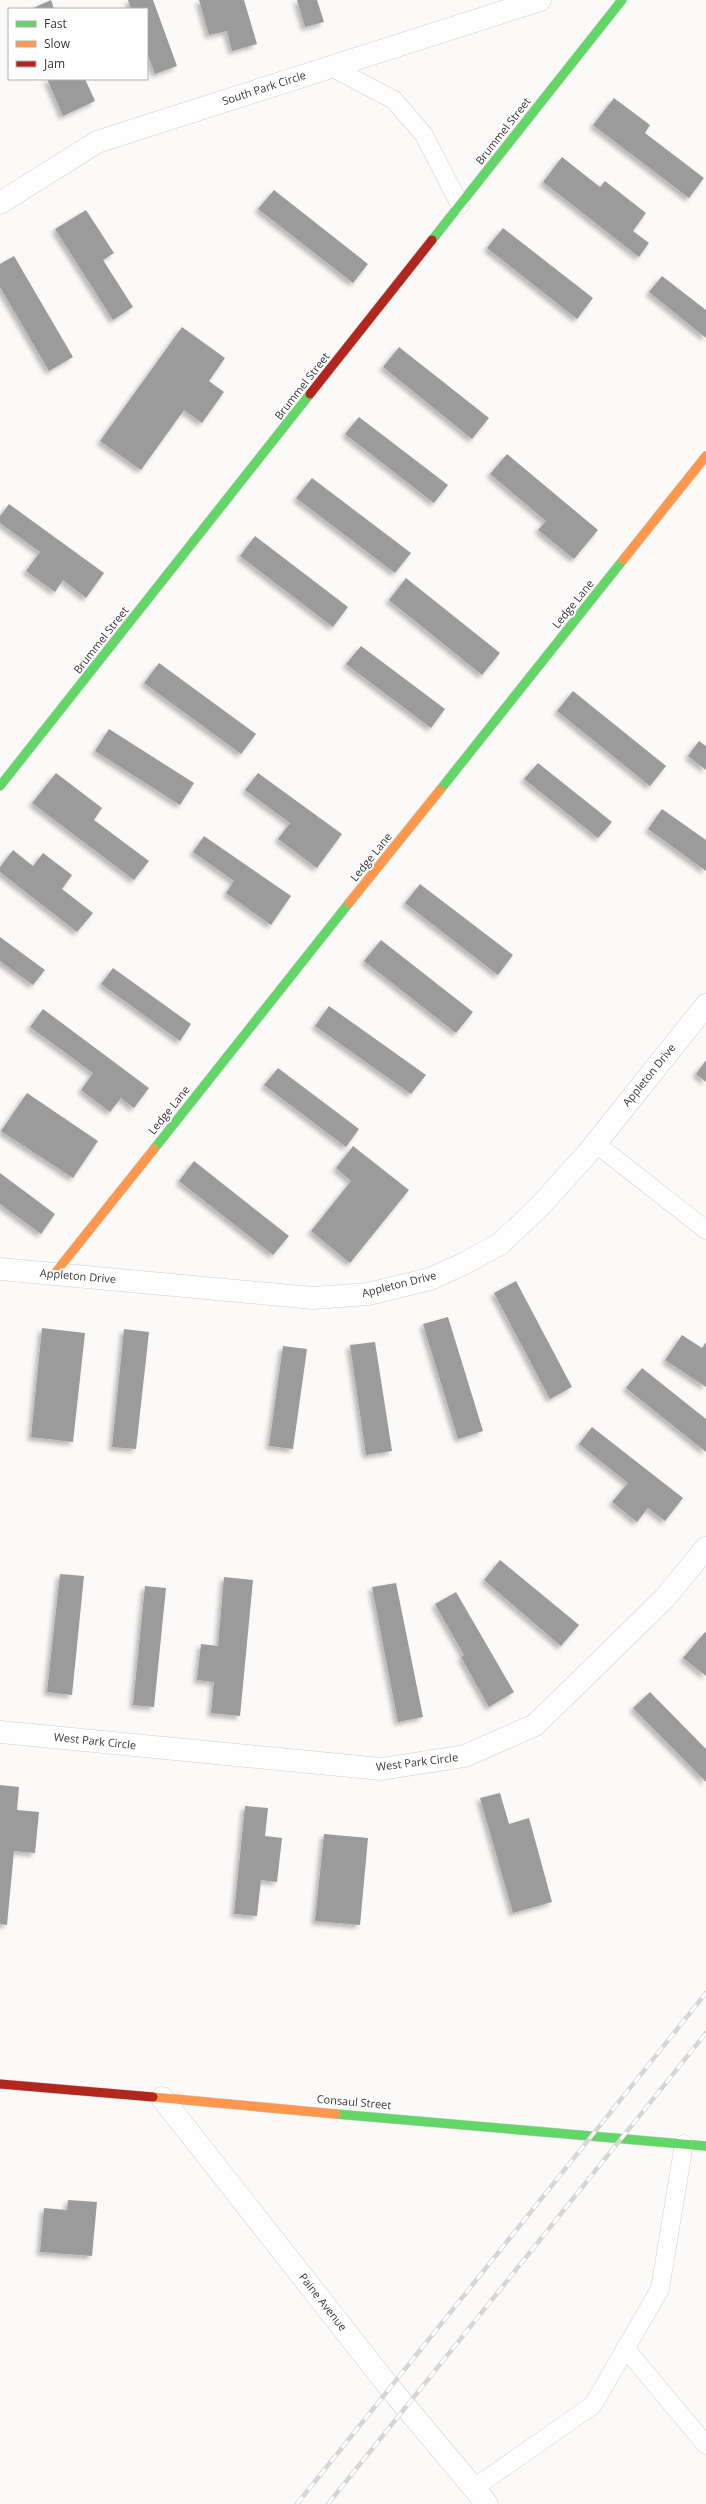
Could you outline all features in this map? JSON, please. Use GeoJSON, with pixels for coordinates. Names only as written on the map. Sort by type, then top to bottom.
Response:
{"type":"FeatureCollection","features":[{"type":"Feature","properties":{"kind":"street","name":"South Park Circle"},"geometry":{"type":"LineString","coordinates":[[0,203],[97,142],[540,0]]}},
{"type":"Feature","properties":{"kind":"street","name":"Brummel Street"},"geometry":{"type":"LineString","coordinates":[[0,786],[622,0]]}},
{"type":"Feature","properties":{"kind":"street","name":"Ledge Lane"},"geometry":{"type":"LineString","coordinates":[[55,1273],[706,456]]}},
{"type":"Feature","properties":{"kind":"street","name":"Appleton Drive"},"geometry":{"type":"LineString","coordinates":[[0,1269],[313,1298],[368,1294],[430,1278],[500,1244],[540,1206],[595,1144],[706,1005]]}},
{"type":"Feature","properties":{"kind":"street","name":"West Park Circle"},"geometry":{"type":"LineString","coordinates":[[0,1732],[381,1769],[465,1756],[535,1725],[664,1599],[706,1548]]}},
{"type":"Feature","properties":{"kind":"street","name":"Consaul Street"},"geometry":{"type":"LineString","coordinates":[[0,2084],[706,2146]]}},
{"type":"Feature","properties":{"kind":"street","name":"Paine Avenue"},"geometry":{"type":"LineString","coordinates":[[162,2098],[390,2388],[481,2496]]}},
{"type":"Feature","properties":{"kind":"lane"},"geometry":{"type":"LineString","coordinates":[[331,67],[394,100],[424,135],[460,205]]}},
{"type":"Feature","properties":{"kind":"lane"},"geometry":{"type":"LineString","coordinates":[[595,1144],[706,1230]]}},
{"type":"Feature","properties":{"kind":"lane"},"geometry":{"type":"LineString","coordinates":[[481,2496],[593,2405],[660,2289],[684,2144]]}},
{"type":"Feature","properties":{"kind":"lane"},"geometry":{"type":"LineString","coordinates":[[625,2348],[706,2445]]}},
{"type":"Feature","properties":{"kind":"building"},"geometry":{"type":"Polygon","coordinates":[[[51,0],[54,8],[33,8],[51,0]]]}},
{"type":"Feature","properties":{"kind":"building"},"geometry":{"type":"Polygon","coordinates":[[[128,0],[153,0],[177,66],[155,74],[148,56],[148,8],[131,8],[128,0]]]}},
{"type":"Feature","properties":{"kind":"building"},"geometry":{"type":"Polygon","coordinates":[[[199,0],[244,0],[257,44],[232,51],[227,31],[209,35],[199,0]]]}},
{"type":"Feature","properties":{"kind":"building"},"geometry":{"type":"Polygon","coordinates":[[[297,0],[317,0],[324,22],[305,27],[297,0]]]}},
{"type":"Feature","properties":{"kind":"building"},"geometry":{"type":"Polygon","coordinates":[[[47,80],[85,80],[95,101],[63,116],[47,80]]]}},
{"type":"Feature","properties":{"kind":"building"},"geometry":{"type":"Polygon","coordinates":[[[614,98],[650,125],[645,133],[704,178],[689,198],[593,125],[614,98]]]}},
{"type":"Feature","properties":{"kind":"building"},"geometry":{"type":"Polygon","coordinates":[[[562,157],[600,187],[605,181],[646,213],[633,231],[649,243],[639,257],[543,182],[562,157]]]}},
{"type":"Feature","properties":{"kind":"building"},"geometry":{"type":"Polygon","coordinates":[[[274,190],[368,264],[353,283],[258,209],[274,190]]]}},
{"type":"Feature","properties":{"kind":"building"},"geometry":{"type":"Polygon","coordinates":[[[86,210],[114,253],[103,260],[133,307],[113,320],[55,229],[86,210]]]}},
{"type":"Feature","properties":{"kind":"building"},"geometry":{"type":"Polygon","coordinates":[[[503,228],[593,298],[577,319],[487,248],[503,228]]]}},
{"type":"Feature","properties":{"kind":"building"},"geometry":{"type":"Polygon","coordinates":[[[14,256],[73,357],[49,371],[0,287],[0,264],[14,256]]]}},
{"type":"Feature","properties":{"kind":"building"},"geometry":{"type":"Polygon","coordinates":[[[662,276],[706,310],[706,338],[649,292],[662,276]]]}},
{"type":"Feature","properties":{"kind":"building"},"geometry":{"type":"Polygon","coordinates":[[[182,327],[225,358],[209,381],[224,392],[202,423],[184,410],[141,470],[100,441],[182,327]]]}},
{"type":"Feature","properties":{"kind":"building"},"geometry":{"type":"Polygon","coordinates":[[[399,347],[489,418],[472,439],[383,367],[399,347]]]}},
{"type":"Feature","properties":{"kind":"building"},"geometry":{"type":"Polygon","coordinates":[[[359,417],[448,485],[434,503],[345,434],[359,417]]]}},
{"type":"Feature","properties":{"kind":"building"},"geometry":{"type":"Polygon","coordinates":[[[507,454],[598,530],[574,559],[538,530],[546,521],[490,474],[507,454]]]}},
{"type":"Feature","properties":{"kind":"building"},"geometry":{"type":"Polygon","coordinates":[[[312,478],[411,553],[395,573],[296,498],[312,478]]]}},
{"type":"Feature","properties":{"kind":"building"},"geometry":{"type":"Polygon","coordinates":[[[9,504],[104,573],[86,598],[63,580],[55,592],[26,571],[40,552],[0,523],[0,516],[9,504]]]}},
{"type":"Feature","properties":{"kind":"building"},"geometry":{"type":"Polygon","coordinates":[[[255,536],[348,607],[333,627],[240,556],[255,536]]]}},
{"type":"Feature","properties":{"kind":"building"},"geometry":{"type":"Polygon","coordinates":[[[406,578],[500,653],[482,675],[389,600],[406,578]]]}},
{"type":"Feature","properties":{"kind":"building"},"geometry":{"type":"Polygon","coordinates":[[[361,646],[445,709],[431,728],[346,664],[361,646]]]}},
{"type":"Feature","properties":{"kind":"building"},"geometry":{"type":"Polygon","coordinates":[[[159,663],[256,734],[241,754],[144,683],[159,663]]]}},
{"type":"Feature","properties":{"kind":"building"},"geometry":{"type":"Polygon","coordinates":[[[573,691],[666,766],[650,786],[557,711],[573,691]]]}},
{"type":"Feature","properties":{"kind":"building"},"geometry":{"type":"Polygon","coordinates":[[[109,729],[194,783],[180,805],[95,751],[109,729]]]}},
{"type":"Feature","properties":{"kind":"building"},"geometry":{"type":"Polygon","coordinates":[[[699,741],[706,746],[706,770],[688,756],[699,741]]]}},
{"type":"Feature","properties":{"kind":"building"},"geometry":{"type":"Polygon","coordinates":[[[538,763],[612,822],[598,838],[524,779],[538,763]]]}},
{"type":"Feature","properties":{"kind":"building"},"geometry":{"type":"Polygon","coordinates":[[[56,773],[102,808],[94,820],[149,861],[134,880],[32,803],[56,773]]]}},
{"type":"Feature","properties":{"kind":"building"},"geometry":{"type":"Polygon","coordinates":[[[258,773],[342,834],[317,868],[278,839],[290,823],[245,790],[258,773]]]}},
{"type":"Feature","properties":{"kind":"building"},"geometry":{"type":"Polygon","coordinates":[[[662,809],[706,840],[706,871],[648,829],[662,809]]]}},
{"type":"Feature","properties":{"kind":"building"},"geometry":{"type":"Polygon","coordinates":[[[204,836],[291,896],[271,925],[226,893],[234,881],[193,852],[204,836]]]}},
{"type":"Feature","properties":{"kind":"building"},"geometry":{"type":"Polygon","coordinates":[[[13,850],[33,866],[43,853],[72,875],[62,889],[93,913],[77,932],[0,872],[0,867],[13,850]]]}},
{"type":"Feature","properties":{"kind":"building"},"geometry":{"type":"Polygon","coordinates":[[[420,884],[513,955],[498,975],[405,903],[420,884]]]}},
{"type":"Feature","properties":{"kind":"building"},"geometry":{"type":"Polygon","coordinates":[[[0,937],[45,970],[33,985],[0,961],[0,937]]]}},
{"type":"Feature","properties":{"kind":"building"},"geometry":{"type":"Polygon","coordinates":[[[381,940],[473,1012],[456,1033],[364,961],[381,940]]]}},
{"type":"Feature","properties":{"kind":"building"},"geometry":{"type":"Polygon","coordinates":[[[113,968],[191,1024],[180,1041],[101,984],[113,968]]]}},
{"type":"Feature","properties":{"kind":"building"},"geometry":{"type":"Polygon","coordinates":[[[329,1006],[426,1075],[411,1094],[315,1026],[329,1006]]]}},
{"type":"Feature","properties":{"kind":"building"},"geometry":{"type":"Polygon","coordinates":[[[43,1009],[149,1088],[134,1108],[121,1098],[110,1112],[81,1090],[93,1073],[30,1027],[43,1009]]]}},
{"type":"Feature","properties":{"kind":"building"},"geometry":{"type":"Polygon","coordinates":[[[706,1060],[706,1082],[696,1074],[706,1060]]]}},
{"type":"Feature","properties":{"kind":"building"},"geometry":{"type":"Polygon","coordinates":[[[278,1068],[359,1129],[346,1147],[264,1085],[278,1068]]]}},
{"type":"Feature","properties":{"kind":"building"},"geometry":{"type":"Polygon","coordinates":[[[27,1093],[98,1141],[73,1178],[1,1131],[27,1093]]]}},
{"type":"Feature","properties":{"kind":"building"},"geometry":{"type":"Polygon","coordinates":[[[353,1146],[409,1190],[350,1263],[311,1231],[351,1181],[336,1168],[353,1146]]]}},
{"type":"Feature","properties":{"kind":"building"},"geometry":{"type":"Polygon","coordinates":[[[194,1161],[289,1236],[273,1255],[179,1181],[194,1161]]]}},
{"type":"Feature","properties":{"kind":"building"},"geometry":{"type":"Polygon","coordinates":[[[0,1173],[55,1214],[41,1234],[0,1204],[0,1173]]]}},
{"type":"Feature","properties":{"kind":"building"},"geometry":{"type":"Polygon","coordinates":[[[516,1281],[572,1387],[550,1399],[494,1293],[516,1281]]]}},
{"type":"Feature","properties":{"kind":"building"},"geometry":{"type":"Polygon","coordinates":[[[448,1317],[483,1431],[458,1439],[423,1324],[448,1317]]]}},
{"type":"Feature","properties":{"kind":"building"},"geometry":{"type":"Polygon","coordinates":[[[42,1328],[85,1333],[73,1442],[31,1437],[42,1328]]]}},
{"type":"Feature","properties":{"kind":"building"},"geometry":{"type":"Polygon","coordinates":[[[124,1329],[149,1332],[136,1449],[112,1447],[124,1329]]]}},
{"type":"Feature","properties":{"kind":"building"},"geometry":{"type":"Polygon","coordinates":[[[682,1335],[702,1348],[706,1342],[706,1387],[665,1360],[682,1335]]]}},
{"type":"Feature","properties":{"kind":"building"},"geometry":{"type":"Polygon","coordinates":[[[375,1342],[392,1451],[366,1455],[350,1345],[375,1342]]]}},
{"type":"Feature","properties":{"kind":"building"},"geometry":{"type":"Polygon","coordinates":[[[283,1346],[307,1349],[293,1449],[269,1446],[283,1346]]]}},
{"type":"Feature","properties":{"kind":"building"},"geometry":{"type":"Polygon","coordinates":[[[642,1368],[706,1419],[706,1452],[626,1388],[642,1368]]]}},
{"type":"Feature","properties":{"kind":"building"},"geometry":{"type":"Polygon","coordinates":[[[592,1427],[683,1498],[665,1521],[648,1508],[637,1522],[612,1502],[628,1483],[579,1444],[592,1427]]]}},
{"type":"Feature","properties":{"kind":"building"},"geometry":{"type":"Polygon","coordinates":[[[500,1560],[579,1625],[561,1646],[484,1580],[500,1560]]]}},
{"type":"Feature","properties":{"kind":"building"},"geometry":{"type":"Polygon","coordinates":[[[60,1574],[84,1576],[72,1695],[47,1692],[60,1574]]]}},
{"type":"Feature","properties":{"kind":"building"},"geometry":{"type":"Polygon","coordinates":[[[224,1577],[253,1580],[240,1716],[211,1713],[214,1682],[197,1680],[201,1644],[218,1646],[224,1577]]]}},
{"type":"Feature","properties":{"kind":"building"},"geometry":{"type":"Polygon","coordinates":[[[396,1583],[423,1717],[398,1722],[372,1587],[396,1583]]]}},
{"type":"Feature","properties":{"kind":"building"},"geometry":{"type":"Polygon","coordinates":[[[145,1586],[166,1588],[154,1707],[133,1705],[145,1586]]]}},
{"type":"Feature","properties":{"kind":"building"},"geometry":{"type":"Polygon","coordinates":[[[456,1592],[514,1692],[489,1707],[461,1657],[464,1655],[435,1604],[456,1592]]]}},
{"type":"Feature","properties":{"kind":"building"},"geometry":{"type":"Polygon","coordinates":[[[705,1632],[706,1633],[706,1676],[683,1658],[705,1632]]]}},
{"type":"Feature","properties":{"kind":"building"},"geometry":{"type":"Polygon","coordinates":[[[650,1692],[706,1749],[706,1782],[633,1708],[650,1692]]]}},
{"type":"Feature","properties":{"kind":"building"},"geometry":{"type":"Polygon","coordinates":[[[0,1785],[19,1787],[17,1810],[39,1812],[35,1853],[14,1851],[7,1925],[0,1924],[0,1785]]]}},
{"type":"Feature","properties":{"kind":"building"},"geometry":{"type":"Polygon","coordinates":[[[500,1793],[509,1824],[529,1818],[552,1902],[513,1913],[480,1798],[500,1793]]]}},
{"type":"Feature","properties":{"kind":"building"},"geometry":{"type":"Polygon","coordinates":[[[245,1806],[268,1808],[265,1836],[282,1838],[277,1882],[261,1880],[257,1916],[234,1914],[245,1806]]]}},
{"type":"Feature","properties":{"kind":"building"},"geometry":{"type":"Polygon","coordinates":[[[324,1834],[368,1838],[360,1925],[315,1921],[324,1834]]]}},
{"type":"Feature","properties":{"kind":"building"},"geometry":{"type":"Polygon","coordinates":[[[68,2200],[97,2202],[92,2256],[40,2252],[44,2208],[67,2210],[68,2200]]]}},
{"type":"Feature","properties":{"kind":"railway"},"geometry":{"type":"LineString","coordinates":[[297,2504],[706,1993]]}},
{"type":"Feature","properties":{"kind":"railway"},"geometry":{"type":"LineString","coordinates":[[328,2504],[706,2033]]}},
{"type":"Feature","properties":{"kind":"traffic: fast"},"geometry":{"type":"LineString","coordinates":[[432,240],[622,0]]}},
{"type":"Feature","properties":{"kind":"traffic: fast"},"geometry":{"type":"LineString","coordinates":[[0,786],[310,394]]}},
{"type":"Feature","properties":{"kind":"traffic: fast"},"geometry":{"type":"LineString","coordinates":[[440,790],[623,560]]}},
{"type":"Feature","properties":{"kind":"traffic: fast"},"geometry":{"type":"LineString","coordinates":[[154,1149],[349,903]]}},
{"type":"Feature","properties":{"kind":"traffic: fast"},"geometry":{"type":"LineString","coordinates":[[336,2114],[706,2146]]}},
{"type":"Feature","properties":{"kind":"traffic: slow"},"geometry":{"type":"LineString","coordinates":[[623,560],[706,456]]}},
{"type":"Feature","properties":{"kind":"traffic: slow"},"geometry":{"type":"LineString","coordinates":[[349,903],[440,790]]}},
{"type":"Feature","properties":{"kind":"traffic: slow"},"geometry":{"type":"LineString","coordinates":[[55,1273],[154,1149]]}},
{"type":"Feature","properties":{"kind":"traffic: slow"},"geometry":{"type":"LineString","coordinates":[[153,2097],[336,2114]]}},
{"type":"Feature","properties":{"kind":"traffic: jam"},"geometry":{"type":"LineString","coordinates":[[310,394],[432,240]]}},
{"type":"Feature","properties":{"kind":"traffic: jam"},"geometry":{"type":"LineString","coordinates":[[0,2084],[153,2097]]}}]}
